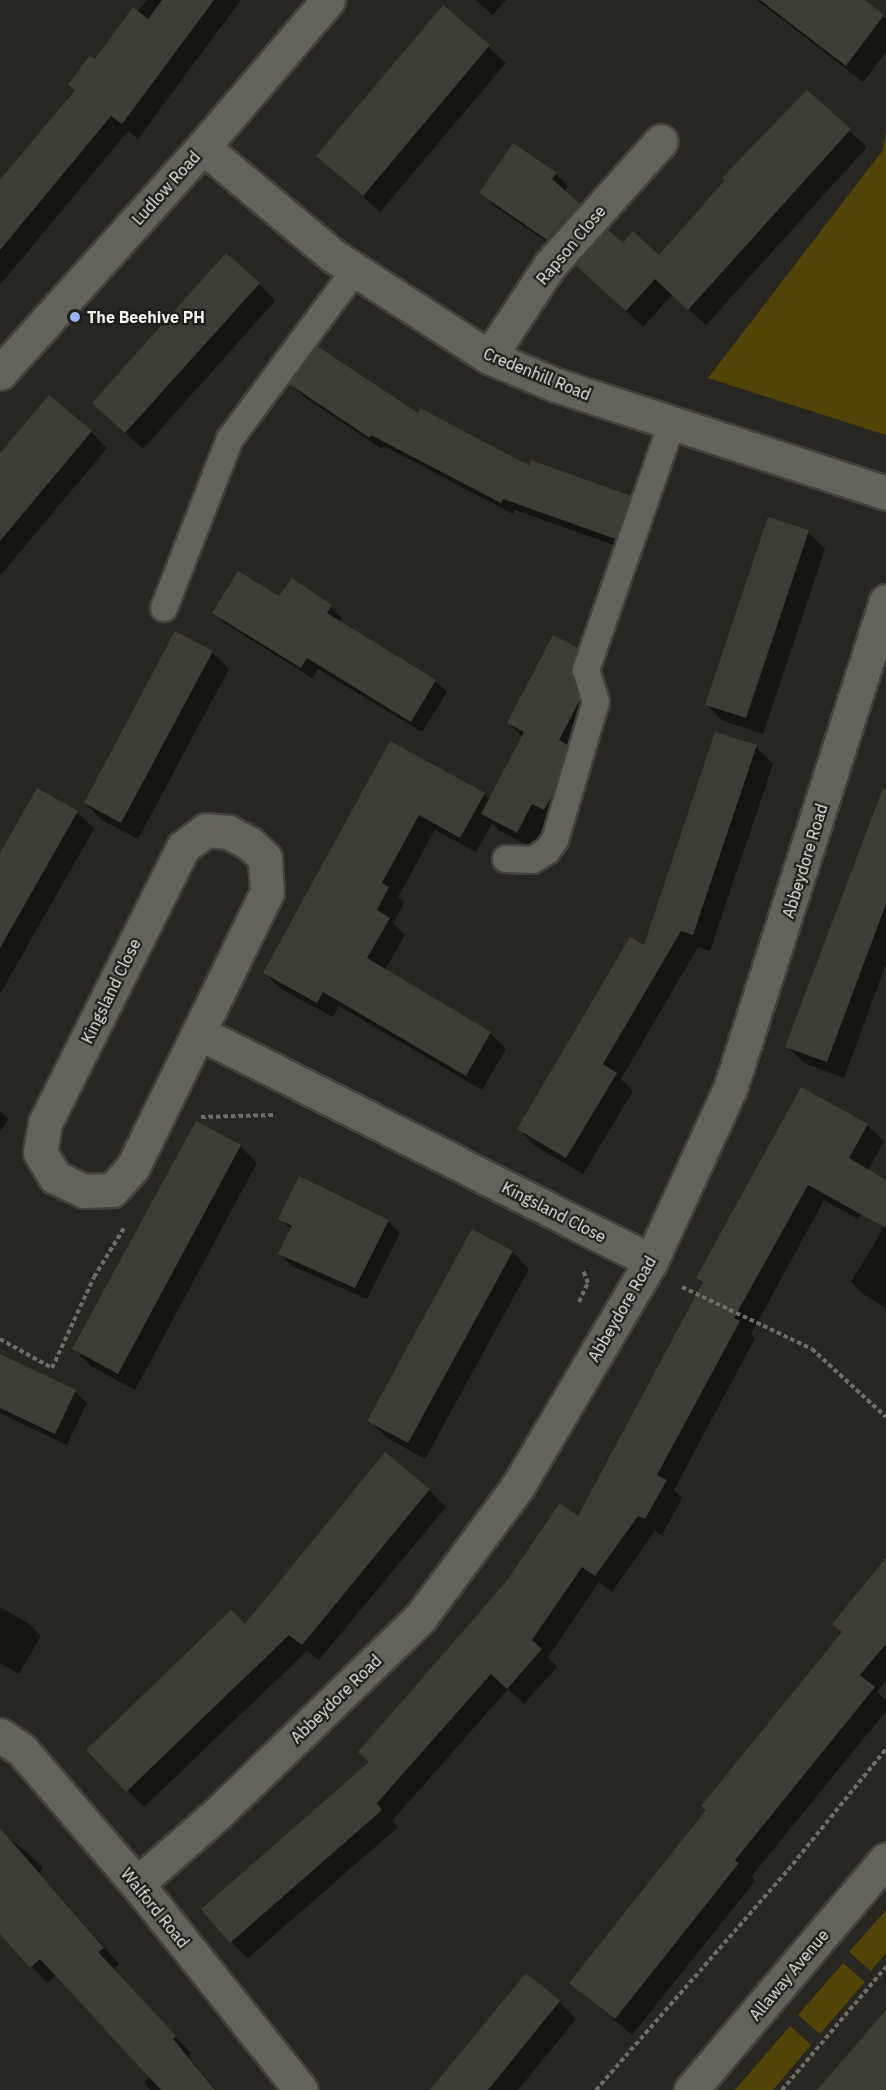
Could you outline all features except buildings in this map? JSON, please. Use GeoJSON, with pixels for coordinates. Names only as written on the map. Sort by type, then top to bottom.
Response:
{"type":"FeatureCollection","features":[{"type":"Feature","properties":{"kind":"street","name":"Ludlow Road"},"geometry":{"type":"LineString","coordinates":[[0,373],[203,147],[328,0]]}},
{"type":"Feature","properties":{"kind":"street","name":"Rapson Close"},"geometry":{"type":"LineString","coordinates":[[489,357],[550,265],[661,141]]}},
{"type":"Feature","properties":{"kind":"street","name":"Credenhill Road"},"geometry":{"type":"LineString","coordinates":[[203,147],[332,255],[489,357],[556,385],[886,493]]}},
{"type":"Feature","properties":{"kind":"street","name":"Abbeydore Road"},"geometry":{"type":"LineString","coordinates":[[137,1884],[217,1814],[420,1618],[518,1486],[648,1265],[731,1086],[886,601]]}},
{"type":"Feature","properties":{"kind":"street","name":"Kingsland Close"},"geometry":{"type":"LineString","coordinates":[[206,830],[228,832],[249,843],[265,858],[267,892],[200,1033],[133,1167],[112,1190],[84,1191],[55,1177],[40,1152],[45,1123],[177,857],[183,847],[206,830]]}},
{"type":"Feature","properties":{"kind":"street","name":"Kingsland Close"},"geometry":{"type":"LineString","coordinates":[[200,1033],[648,1265]]}},
{"type":"Feature","properties":{"kind":"street","name":"Walford Road"},"geometry":{"type":"LineString","coordinates":[[0,1735],[22,1750],[137,1884],[301,2090]]}},
{"type":"Feature","properties":{"kind":"street","name":"Allaway Avenue"},"geometry":{"type":"LineString","coordinates":[[691,2090],[886,1859]]}},
{"type":"Feature","properties":{"kind":"lane"},"geometry":{"type":"LineString","coordinates":[[164,608],[230,439],[355,270]]}},
{"type":"Feature","properties":{"kind":"lane"},"geometry":{"type":"LineString","coordinates":[[506,859],[533,860],[547,851],[555,840],[596,702],[586,670],[672,423]]}},
{"type":"Feature","properties":{"kind":"path"},"geometry":{"type":"LineString","coordinates":[[200,1117],[284,1115]]}},
{"type":"Feature","properties":{"kind":"path"},"geometry":{"type":"LineString","coordinates":[[0,1339],[52,1368],[94,1277],[130,1217]]}},
{"type":"Feature","properties":{"kind":"path"},"geometry":{"type":"LineString","coordinates":[[578,1303],[588,1283],[580,1263]]}},
{"type":"Feature","properties":{"kind":"path"},"geometry":{"type":"LineString","coordinates":[[648,1265],[812,1348],[886,1417]]}},
{"type":"Feature","properties":{"kind":"path"},"geometry":{"type":"LineString","coordinates":[[596,2090],[788,1870],[886,1749]]}},
{"type":"Feature","properties":{"kind":"path"},"geometry":{"type":"LineString","coordinates":[[782,2090],[886,1967]]}},
{"type":"Feature","properties":{"kind":"shaded area"},"geometry":{"type":"Polygon","coordinates":[[[886,131],[886,435],[708,378],[883,150],[886,131]]]}},
{"type":"Feature","properties":{"kind":"shaded area"},"geometry":{"type":"Polygon","coordinates":[[[886,1910],[886,1953],[871,1971],[849,1952],[886,1910]]]}},
{"type":"Feature","properties":{"kind":"shaded area"},"geometry":{"type":"Polygon","coordinates":[[[843,1963],[865,1982],[820,2034],[798,2015],[843,1963]]]}},
{"type":"Feature","properties":{"kind":"shaded area"},"geometry":{"type":"Polygon","coordinates":[[[790,2026],[811,2045],[773,2090],[735,2090],[790,2026]]]}},
{"type":"Feature","properties":{"kind":"place","name":"The Beehive PH"},"geometry":{"type":"Point","coordinates":[75,317]}}]}
